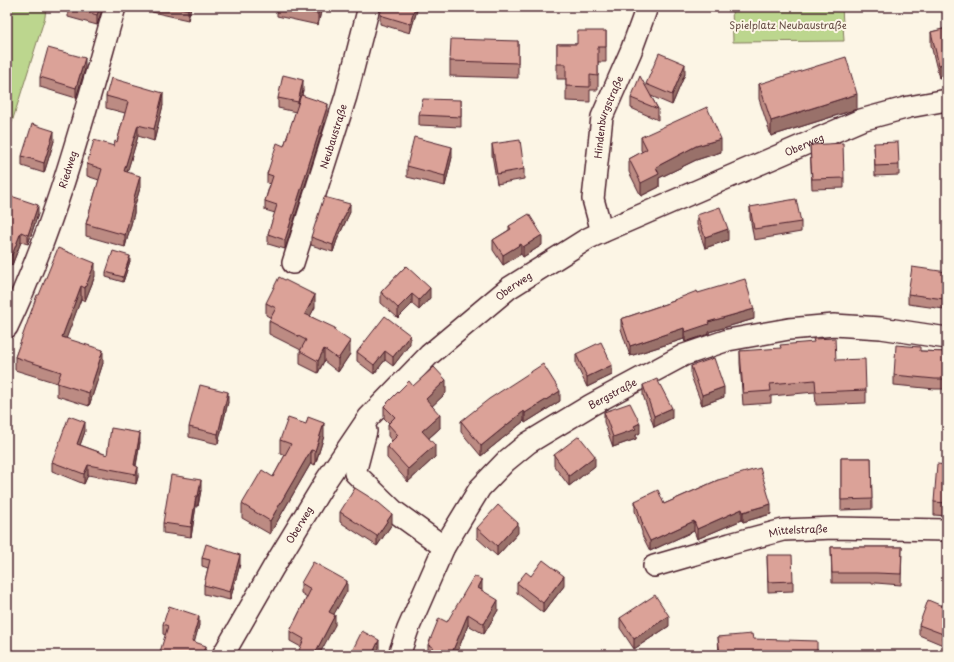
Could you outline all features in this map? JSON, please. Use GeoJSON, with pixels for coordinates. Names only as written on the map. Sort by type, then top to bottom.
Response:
{"type":"FeatureCollection","features":[{"type":"Feature","properties":{"kind":"street","name":"Riedweg"},"geometry":{"type":"LineString","coordinates":[[7,327],[43,242],[68,170],[115,7]]}},
{"type":"Feature","properties":{"kind":"street","name":"Neubaustraße"},"geometry":{"type":"LineString","coordinates":[[293,263],[344,104],[369,7]]}},
{"type":"Feature","properties":{"kind":"street","name":"Hindenburgstraße"},"geometry":{"type":"LineString","coordinates":[[602,232],[593,199],[602,117],[632,51],[647,7]]}},
{"type":"Feature","properties":{"kind":"street","name":"Oberweg"},"geometry":{"type":"LineString","coordinates":[[223,655],[323,486],[369,417],[429,355],[509,288],[587,239],[861,120],[947,100]]}},
{"type":"Feature","properties":{"kind":"street","name":"Bergstraße"},"geometry":{"type":"LineString","coordinates":[[399,655],[408,629],[444,547],[480,488],[506,461],[528,444],[573,416],[684,355],[728,340],[789,329],[834,325],[881,328],[947,338]]}},
{"type":"Feature","properties":{"kind":"street"},"geometry":{"type":"LineString","coordinates":[[369,417],[356,473],[394,511],[444,547]]}},
{"type":"Feature","properties":{"kind":"street","name":"Mittelstraße"},"geometry":{"type":"LineString","coordinates":[[654,566],[784,530],[834,528],[947,530]]}},
{"type":"Feature","properties":{"kind":"green space"},"geometry":{"type":"Polygon","coordinates":[[[7,7],[46,7],[45,17],[7,138],[7,7]]]}},
{"type":"Feature","properties":{"kind":"green space","name":"Spielplatz Neubaustraße"},"geometry":{"type":"Polygon","coordinates":[[[732,7],[842,7],[844,41],[733,42],[732,7]]]}},
{"type":"Feature","properties":{"kind":"building"},"geometry":{"type":"Polygon","coordinates":[[[70,7],[100,7],[97,15],[70,7]]]}},
{"type":"Feature","properties":{"kind":"building"},"geometry":{"type":"Polygon","coordinates":[[[176,7],[188,7],[188,10],[176,7]]]}},
{"type":"Feature","properties":{"kind":"building"},"geometry":{"type":"Polygon","coordinates":[[[286,7],[319,7],[318,14],[286,7]]]}},
{"type":"Feature","properties":{"kind":"building"},"geometry":{"type":"Polygon","coordinates":[[[382,7],[415,7],[410,24],[380,15],[382,7]]]}},
{"type":"Feature","properties":{"kind":"building"},"geometry":{"type":"Polygon","coordinates":[[[947,28],[947,63],[939,65],[931,32],[947,28]]]}},
{"type":"Feature","properties":{"kind":"building"},"geometry":{"type":"Polygon","coordinates":[[[577,31],[606,31],[606,47],[598,47],[598,76],[590,75],[590,87],[566,86],[566,64],[557,64],[557,44],[577,44],[577,31]]]}},
{"type":"Feature","properties":{"kind":"building"},"geometry":{"type":"Polygon","coordinates":[[[451,39],[518,41],[518,63],[450,61],[451,39]]]}},
{"type":"Feature","properties":{"kind":"building"},"geometry":{"type":"Polygon","coordinates":[[[48,48],[85,58],[76,88],[40,77],[48,48]]]}},
{"type":"Feature","properties":{"kind":"building"},"geometry":{"type":"Polygon","coordinates":[[[659,53],[685,64],[672,95],[646,84],[659,53]]]}},
{"type":"Feature","properties":{"kind":"building"},"geometry":{"type":"Polygon","coordinates":[[[846,57],[857,94],[771,121],[759,84],[846,57]]]}},
{"type":"Feature","properties":{"kind":"building"},"geometry":{"type":"Polygon","coordinates":[[[283,75],[303,80],[298,102],[278,98],[283,75]]]}},
{"type":"Feature","properties":{"kind":"building"},"geometry":{"type":"Polygon","coordinates":[[[640,76],[658,109],[631,98],[640,76]]]}},
{"type":"Feature","properties":{"kind":"building"},"geometry":{"type":"Polygon","coordinates":[[[111,78],[163,93],[154,129],[138,125],[124,171],[140,176],[125,235],[86,224],[102,169],[87,164],[94,140],[114,146],[115,141],[117,142],[128,102],[106,96],[111,78]]]}},
{"type":"Feature","properties":{"kind":"building"},"geometry":{"type":"Polygon","coordinates":[[[301,95],[328,104],[285,240],[268,234],[277,205],[265,201],[273,176],[267,174],[277,143],[284,146],[301,95]]]}},
{"type":"Feature","properties":{"kind":"building"},"geometry":{"type":"Polygon","coordinates":[[[423,99],[461,100],[461,117],[419,115],[423,99]]]}},
{"type":"Feature","properties":{"kind":"building"},"geometry":{"type":"Polygon","coordinates":[[[707,107],[721,139],[696,146],[656,167],[659,174],[641,183],[629,159],[647,149],[641,137],[707,107]]]}},
{"type":"Feature","properties":{"kind":"building"},"geometry":{"type":"Polygon","coordinates":[[[32,124],[54,131],[44,163],[22,156],[32,124]]]}},
{"type":"Feature","properties":{"kind":"building"},"geometry":{"type":"Polygon","coordinates":[[[414,137],[452,147],[445,176],[407,166],[414,137]]]}},
{"type":"Feature","properties":{"kind":"building"},"geometry":{"type":"Polygon","coordinates":[[[520,140],[524,169],[497,174],[492,144],[520,140]]]}},
{"type":"Feature","properties":{"kind":"building"},"geometry":{"type":"Polygon","coordinates":[[[898,142],[899,165],[875,166],[874,143],[898,142]]]}},
{"type":"Feature","properties":{"kind":"building"},"geometry":{"type":"Polygon","coordinates":[[[843,143],[844,178],[812,179],[810,145],[843,143]]]}},
{"type":"Feature","properties":{"kind":"building"},"geometry":{"type":"Polygon","coordinates":[[[11,196],[38,205],[28,235],[21,232],[12,255],[9,254],[7,258],[7,209],[11,196]]]}},
{"type":"Feature","properties":{"kind":"building"},"geometry":{"type":"Polygon","coordinates":[[[324,197],[350,204],[333,245],[311,237],[324,197]]]}},
{"type":"Feature","properties":{"kind":"building"},"geometry":{"type":"Polygon","coordinates":[[[796,199],[801,222],[754,229],[750,207],[796,199]]]}},
{"type":"Feature","properties":{"kind":"building"},"geometry":{"type":"Polygon","coordinates":[[[720,207],[728,229],[705,237],[697,215],[720,207]]]}},
{"type":"Feature","properties":{"kind":"building"},"geometry":{"type":"Polygon","coordinates":[[[529,214],[542,235],[523,247],[521,244],[503,255],[493,240],[511,229],[509,226],[529,214]]]}},
{"type":"Feature","properties":{"kind":"building"},"geometry":{"type":"Polygon","coordinates":[[[58,248],[95,263],[85,288],[81,286],[62,337],[103,350],[89,393],[57,383],[61,372],[15,357],[37,295],[39,295],[58,248]]]}},
{"type":"Feature","properties":{"kind":"building"},"geometry":{"type":"Polygon","coordinates":[[[113,251],[130,256],[123,277],[106,272],[113,251]]]}},
{"type":"Feature","properties":{"kind":"building"},"geometry":{"type":"Polygon","coordinates":[[[406,266],[430,288],[419,300],[412,294],[398,308],[381,292],[406,266]]]}},
{"type":"Feature","properties":{"kind":"building"},"geometry":{"type":"Polygon","coordinates":[[[912,267],[947,272],[944,299],[908,294],[912,267]]]}},
{"type":"Feature","properties":{"kind":"building"},"geometry":{"type":"Polygon","coordinates":[[[279,277],[315,295],[305,314],[335,328],[334,330],[350,341],[338,359],[324,349],[318,361],[300,351],[306,340],[269,321],[276,308],[266,303],[279,277]]]}},
{"type":"Feature","properties":{"kind":"building"},"geometry":{"type":"Polygon","coordinates":[[[745,279],[754,309],[708,322],[709,324],[685,332],[684,328],[630,346],[621,319],[674,301],[697,291],[698,293],[745,279]]]}},
{"type":"Feature","properties":{"kind":"building"},"geometry":{"type":"Polygon","coordinates":[[[385,316],[410,335],[393,357],[385,351],[374,365],[357,352],[385,316]]]}},
{"type":"Feature","properties":{"kind":"building"},"geometry":{"type":"Polygon","coordinates":[[[835,338],[836,360],[865,359],[866,390],[816,392],[815,380],[770,384],[771,391],[743,393],[740,351],[781,348],[780,345],[814,342],[813,339],[835,338]]]}},
{"type":"Feature","properties":{"kind":"building"},"geometry":{"type":"Polygon","coordinates":[[[601,342],[612,365],[587,377],[576,354],[601,342]]]}},
{"type":"Feature","properties":{"kind":"building"},"geometry":{"type":"Polygon","coordinates":[[[896,345],[920,347],[920,351],[947,352],[947,379],[894,375],[896,345]]]}},
{"type":"Feature","properties":{"kind":"building"},"geometry":{"type":"Polygon","coordinates":[[[714,358],[724,387],[702,395],[691,366],[714,358]]]}},
{"type":"Feature","properties":{"kind":"building"},"geometry":{"type":"Polygon","coordinates":[[[543,364],[560,391],[525,413],[524,411],[481,446],[461,421],[489,399],[543,364]]]}},
{"type":"Feature","properties":{"kind":"building"},"geometry":{"type":"Polygon","coordinates":[[[434,367],[446,380],[426,399],[440,415],[422,431],[435,445],[408,469],[387,446],[398,435],[388,424],[395,417],[384,406],[409,381],[413,386],[434,367]]]}},
{"type":"Feature","properties":{"kind":"building"},"geometry":{"type":"Polygon","coordinates":[[[657,379],[672,408],[654,416],[643,385],[657,379]]]}},
{"type":"Feature","properties":{"kind":"building"},"geometry":{"type":"Polygon","coordinates":[[[200,385],[228,392],[218,434],[189,427],[200,385]]]}},
{"type":"Feature","properties":{"kind":"building"},"geometry":{"type":"Polygon","coordinates":[[[630,403],[640,423],[634,426],[636,429],[613,437],[604,412],[630,403]]]}},
{"type":"Feature","properties":{"kind":"building"},"geometry":{"type":"Polygon","coordinates":[[[69,416],[85,422],[77,444],[107,455],[111,428],[140,433],[134,465],[138,467],[136,474],[88,465],[84,474],[52,462],[69,416]]]}},
{"type":"Feature","properties":{"kind":"building"},"geometry":{"type":"Polygon","coordinates":[[[308,417],[324,423],[315,451],[311,450],[270,521],[242,504],[262,470],[273,477],[291,444],[280,440],[288,418],[306,424],[308,417]]]}},
{"type":"Feature","properties":{"kind":"building"},"geometry":{"type":"Polygon","coordinates":[[[579,436],[595,456],[569,476],[554,455],[579,436]]]}},
{"type":"Feature","properties":{"kind":"building"},"geometry":{"type":"Polygon","coordinates":[[[841,458],[871,458],[872,499],[841,500],[841,458]]]}},
{"type":"Feature","properties":{"kind":"building"},"geometry":{"type":"Polygon","coordinates":[[[937,464],[947,465],[947,503],[934,502],[937,464]]]}},
{"type":"Feature","properties":{"kind":"building"},"geometry":{"type":"Polygon","coordinates":[[[760,468],[771,504],[743,512],[742,509],[697,529],[694,521],[650,541],[642,525],[635,501],[658,490],[664,504],[718,480],[760,468]]]}},
{"type":"Feature","properties":{"kind":"building"},"geometry":{"type":"Polygon","coordinates":[[[171,475],[201,480],[198,496],[196,496],[191,527],[163,523],[171,475]]]}},
{"type":"Feature","properties":{"kind":"building"},"geometry":{"type":"Polygon","coordinates":[[[355,488],[379,503],[392,514],[377,536],[340,512],[355,488]]]}},
{"type":"Feature","properties":{"kind":"building"},"geometry":{"type":"Polygon","coordinates":[[[498,505],[518,523],[497,546],[477,528],[498,505]]]}},
{"type":"Feature","properties":{"kind":"building"},"geometry":{"type":"Polygon","coordinates":[[[944,537],[947,538],[947,568],[943,568],[944,537]]]}},
{"type":"Feature","properties":{"kind":"building"},"geometry":{"type":"Polygon","coordinates":[[[206,544],[240,555],[230,592],[204,585],[210,560],[202,558],[206,544]]]}},
{"type":"Feature","properties":{"kind":"building"},"geometry":{"type":"Polygon","coordinates":[[[831,547],[902,547],[901,574],[832,573],[831,547]]]}},
{"type":"Feature","properties":{"kind":"building"},"geometry":{"type":"Polygon","coordinates":[[[767,555],[792,555],[793,581],[768,582],[767,555]]]}},
{"type":"Feature","properties":{"kind":"building"},"geometry":{"type":"Polygon","coordinates":[[[543,560],[564,576],[543,603],[517,583],[526,572],[531,576],[543,560]]]}},
{"type":"Feature","properties":{"kind":"building"},"geometry":{"type":"Polygon","coordinates":[[[313,562],[347,581],[329,612],[335,615],[314,655],[297,655],[304,639],[290,631],[311,589],[301,583],[313,562]]]}},
{"type":"Feature","properties":{"kind":"building"},"geometry":{"type":"Polygon","coordinates":[[[474,576],[482,580],[478,588],[498,600],[484,624],[468,614],[451,655],[429,655],[433,647],[428,645],[439,618],[447,622],[474,576]]]}},
{"type":"Feature","properties":{"kind":"building"},"geometry":{"type":"Polygon","coordinates":[[[655,595],[669,616],[634,639],[620,618],[655,595]]]}},
{"type":"Feature","properties":{"kind":"building"},"geometry":{"type":"Polygon","coordinates":[[[928,600],[947,608],[947,624],[943,634],[919,625],[928,600]]]}},
{"type":"Feature","properties":{"kind":"building"},"geometry":{"type":"Polygon","coordinates":[[[169,606],[199,616],[192,641],[206,646],[203,655],[159,655],[168,626],[163,624],[169,606]]]}},
{"type":"Feature","properties":{"kind":"building"},"geometry":{"type":"Polygon","coordinates":[[[362,631],[379,640],[372,655],[360,655],[352,651],[362,631]]]}},
{"type":"Feature","properties":{"kind":"building"},"geometry":{"type":"Polygon","coordinates":[[[752,634],[753,639],[817,641],[817,655],[720,655],[718,637],[752,634]]]}},
{"type":"Feature","properties":{"kind":"building"},"geometry":{"type":"Polygon","coordinates":[[[947,635],[947,655],[942,654],[947,635]]]}}]}
